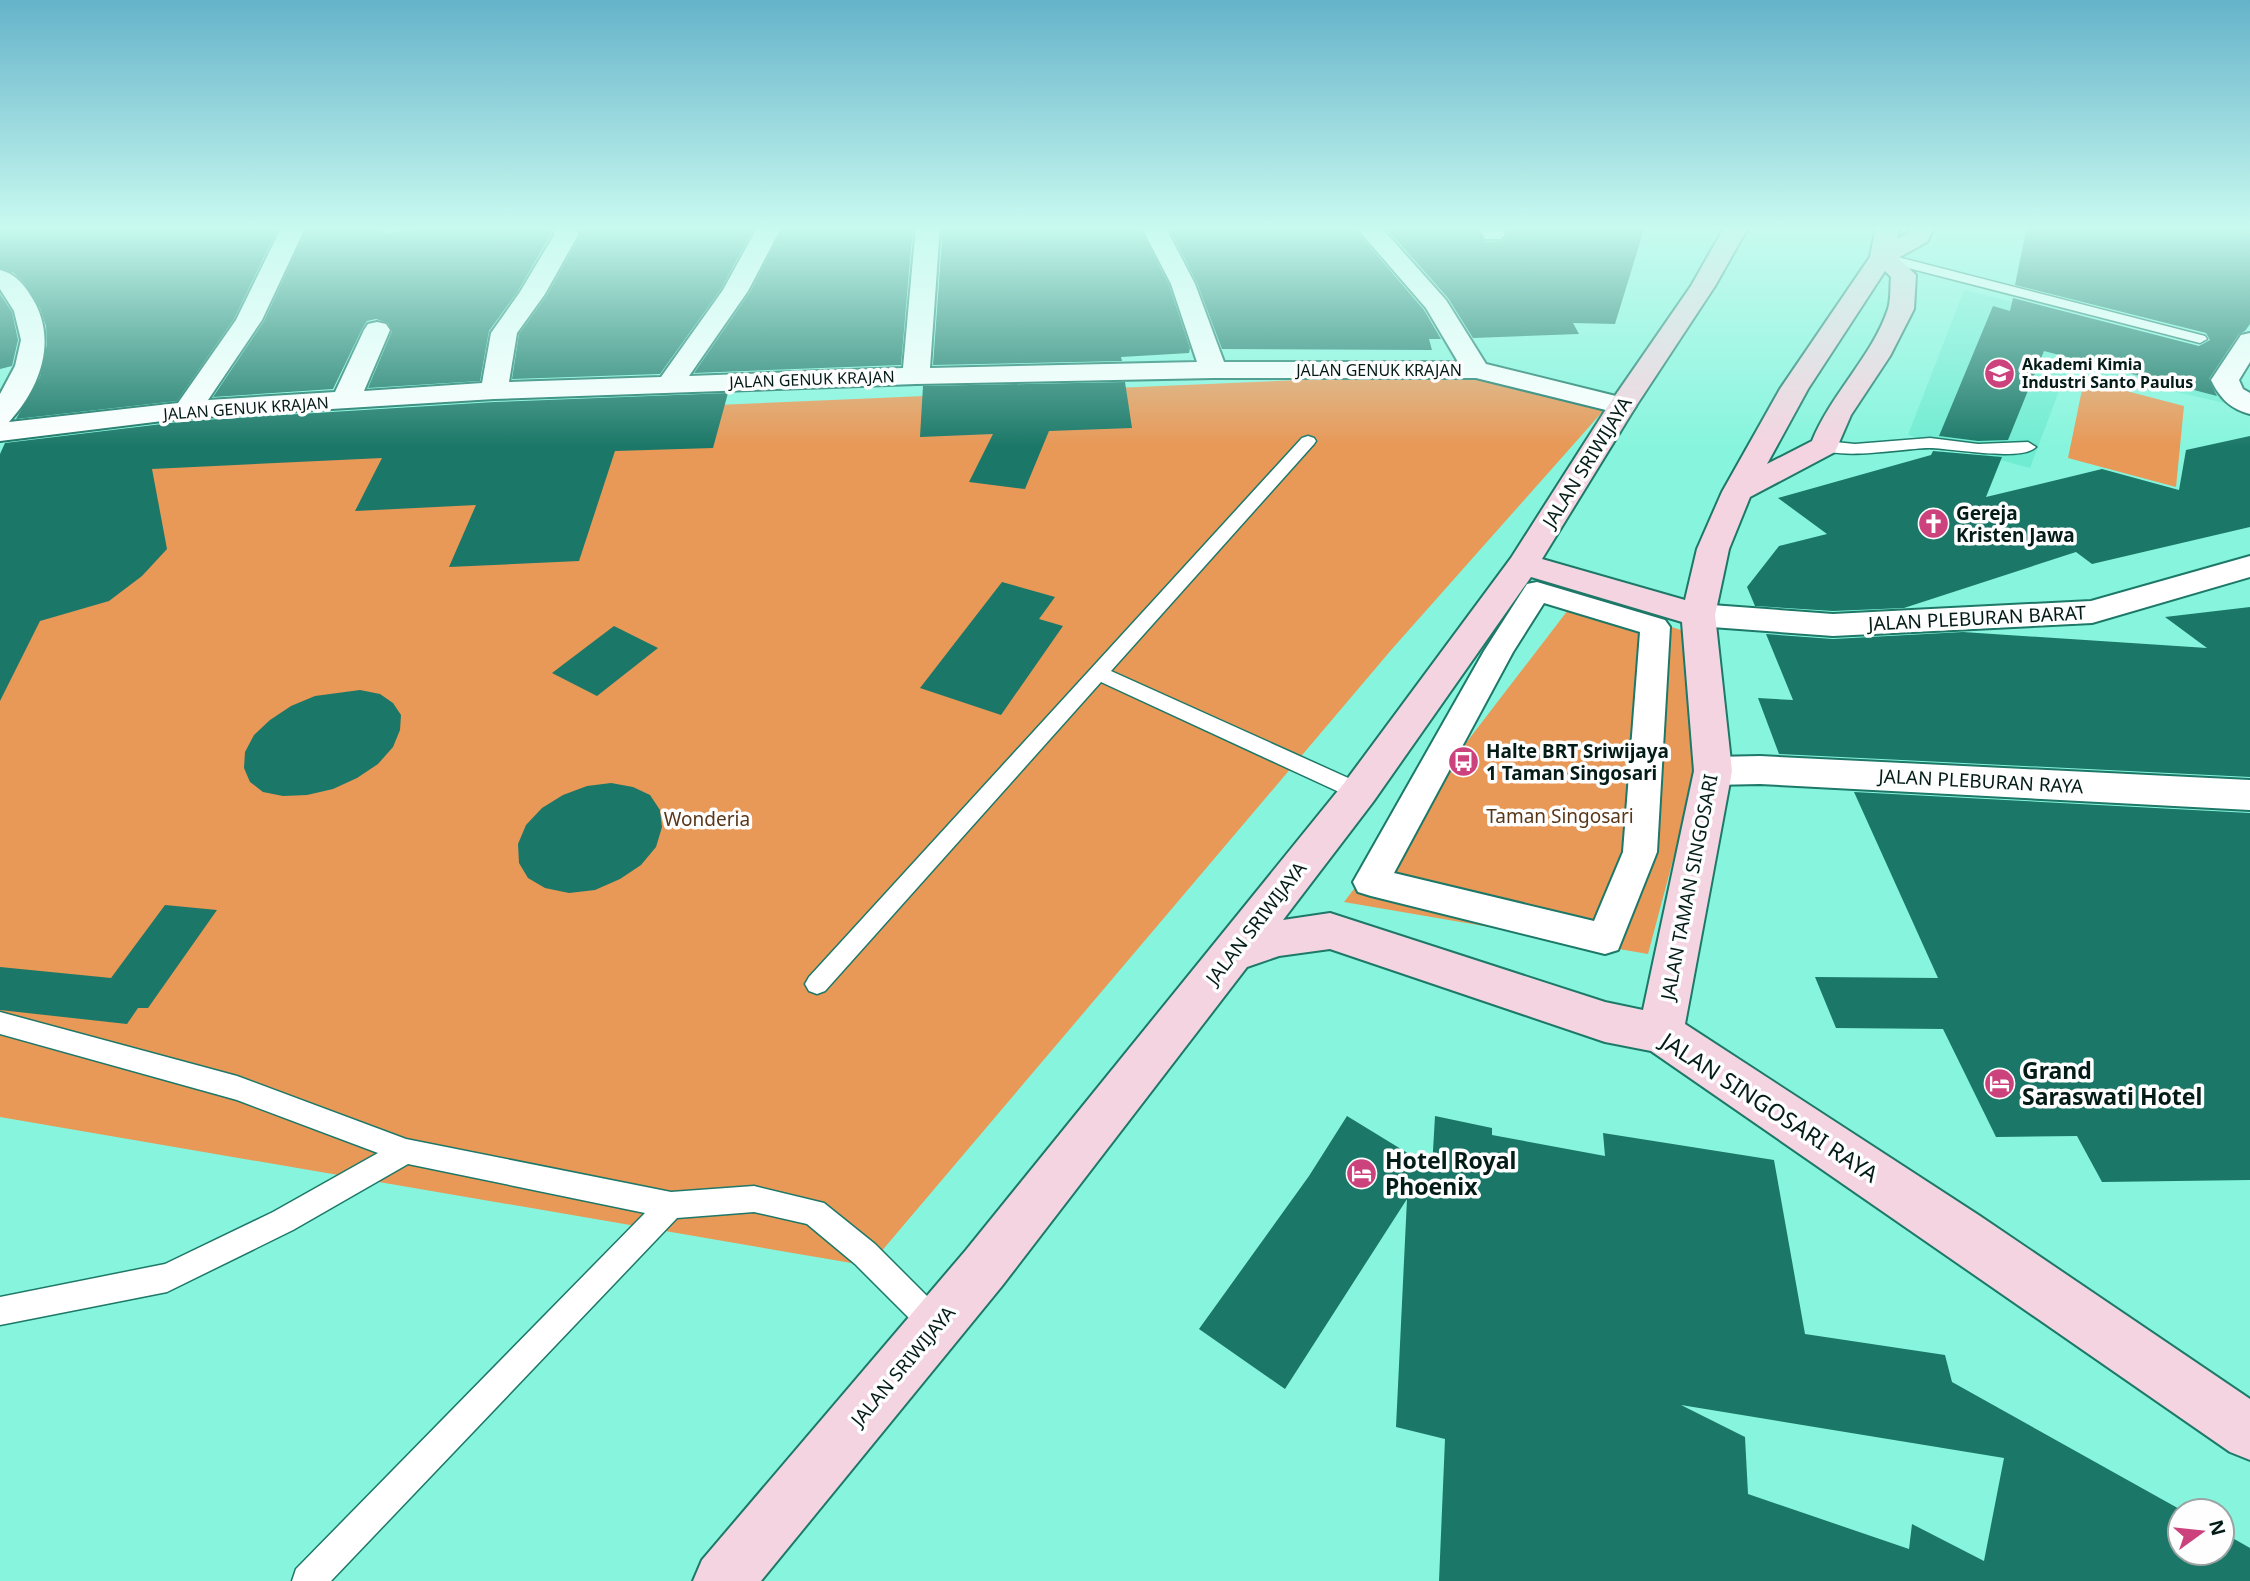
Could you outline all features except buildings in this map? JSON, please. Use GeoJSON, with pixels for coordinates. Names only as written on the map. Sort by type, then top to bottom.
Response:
{"type":"FeatureCollection","features":[{"type":"Feature","properties":{"kind":"main road","name":"JALAN SRIWIJAYA"},"geometry":{"type":"LineString","coordinates":[[723,1581],[936,1325],[1359,792],[1522,564],[1622,406],[1694,300]]}},
{"type":"Feature","properties":{"kind":"main road"},"geometry":{"type":"LineString","coordinates":[[1522,564],[1698,615],[1713,549],[1737,492],[1794,389],[1853,300]]}},
{"type":"Feature","properties":{"kind":"main road"},"geometry":{"type":"LineString","coordinates":[[1737,492],[1825,446],[1837,415],[1877,356],[1901,309],[1902,300]]}},
{"type":"Feature","properties":{"kind":"main road","name":"JALAN TAMAN SINGOSARI"},"geometry":{"type":"LineString","coordinates":[[1661,1033],[1713,771],[1698,615]]}},
{"type":"Feature","properties":{"kind":"main road"},"geometry":{"type":"LineString","coordinates":[[1290,879],[1304,901],[1330,931]]}},
{"type":"Feature","properties":{"kind":"main road","name":"JALAN SINGOSARI RAYA"},"geometry":{"type":"LineString","coordinates":[[1232,954],[1279,938],[1330,931],[1605,1022],[1661,1033],[1962,1234],[2250,1432]]}},
{"type":"Feature","properties":{"kind":"street"},"geometry":{"type":"LineString","coordinates":[[0,416],[26,373],[35,348],[32,323],[22,300]]}},
{"type":"Feature","properties":{"kind":"street"},"geometry":{"type":"LineString","coordinates":[[187,410],[249,320],[259,300]]}},
{"type":"Feature","properties":{"kind":"street"},"geometry":{"type":"LineString","coordinates":[[494,391],[504,333],[528,300]]}},
{"type":"Feature","properties":{"kind":"street"},"geometry":{"type":"LineString","coordinates":[[670,384],[728,300]]}},
{"type":"Feature","properties":{"kind":"street"},"geometry":{"type":"LineString","coordinates":[[916,376],[922,300]]}},
{"type":"Feature","properties":{"kind":"street"},"geometry":{"type":"LineString","coordinates":[[1189,300],[1213,370]]}},
{"type":"Feature","properties":{"kind":"street"},"geometry":{"type":"LineString","coordinates":[[1432,300],[1476,370]]}},
{"type":"Feature","properties":{"kind":"street"},"geometry":{"type":"LineString","coordinates":[[345,402],[377,330]]}},
{"type":"Feature","properties":{"kind":"street"},"geometry":{"type":"LineString","coordinates":[[2250,341],[2225,380],[2232,394],[2250,406]]}},
{"type":"Feature","properties":{"kind":"street","name":"JALAN GENUK KRAJAN"},"geometry":{"type":"LineString","coordinates":[[0,432],[187,410],[494,391],[916,376],[1213,370],[1476,370],[1622,406]]}},
{"type":"Feature","properties":{"kind":"street","name":"JALAN PLEBURAN BARAT"},"geometry":{"type":"LineString","coordinates":[[1698,615],[1833,625],[2092,612],[2250,566]]}},
{"type":"Feature","properties":{"kind":"street"},"geometry":{"type":"LineString","coordinates":[[1537,591],[1655,627],[1640,852],[1605,939],[1371,883],[1499,651],[1537,591]]}},
{"type":"Feature","properties":{"kind":"street","name":"JALAN PLEBURAN RAYA"},"geometry":{"type":"LineString","coordinates":[[1713,771],[1774,771],[2250,795]]}},
{"type":"Feature","properties":{"kind":"lane"},"geometry":{"type":"LineString","coordinates":[[2048,300],[2200,339]]}},
{"type":"Feature","properties":{"kind":"lane"},"geometry":{"type":"LineString","coordinates":[[817,984],[1308,442]]}},
{"type":"Feature","properties":{"kind":"lane"},"geometry":{"type":"LineString","coordinates":[[1825,446],[1855,449],[1930,443],[1978,449],[2028,447]]}},
{"type":"Feature","properties":{"kind":"lane"},"geometry":{"type":"LineString","coordinates":[[1099,673],[1359,792]]}},
{"type":"Feature","properties":{"kind":"lane"},"geometry":{"type":"LineString","coordinates":[[0,1023],[237,1088],[406,1151],[671,1205],[754,1199],[814,1212],[865,1254],[936,1325]]}},
{"type":"Feature","properties":{"kind":"lane"},"geometry":{"type":"LineString","coordinates":[[0,1311],[167,1278],[283,1221],[406,1151]]}},
{"type":"Feature","properties":{"kind":"lane"},"geometry":{"type":"LineString","coordinates":[[308,1581],[671,1205]]}},
{"type":"Feature","properties":{"kind":"shaded area","name":"Akademi Kimia Industri Santo Paulus"},"geometry":{"type":"Polygon","coordinates":[[[1960,300],[2004,300],[2236,357],[2233,405],[2068,367],[2030,468],[1908,435],[1960,300]]]}},
{"type":"Feature","properties":{"kind":"green space","name":"Wonderia"},"geometry":{"type":"Polygon","coordinates":[[[1463,373],[1604,410],[1392,649],[869,1266],[0,1117],[0,455],[369,420],[1463,373]]]}},
{"type":"Feature","properties":{"kind":"green space"},"geometry":{"type":"Polygon","coordinates":[[[2084,380],[2184,406],[2176,487],[2068,458],[2084,380]]]}},
{"type":"Feature","properties":{"kind":"green space","name":"Taman Singosari"},"geometry":{"type":"Polygon","coordinates":[[[1578,597],[1684,631],[1696,773],[1648,954],[1344,902],[1578,597]]]}},
{"type":"Feature","properties":{"kind":"place","name":"Akademi Kimia Industri Santo Paulus"},"geometry":{"type":"Point","coordinates":[1999,373]}},
{"type":"Feature","properties":{"kind":"place","name":"Gereja Kristen Jawa"},"geometry":{"type":"Point","coordinates":[1933,524]}},
{"type":"Feature","properties":{"kind":"place","name":"Halte BRT Sriwijaya 1 Taman Singosari"},"geometry":{"type":"Point","coordinates":[1463,762]}},
{"type":"Feature","properties":{"kind":"place","name":"Grand Saraswati Hotel"},"geometry":{"type":"Point","coordinates":[1999,1083]}},
{"type":"Feature","properties":{"kind":"place","name":"Hotel Royal Phoenix"},"geometry":{"type":"Point","coordinates":[1362,1173]}}]}
